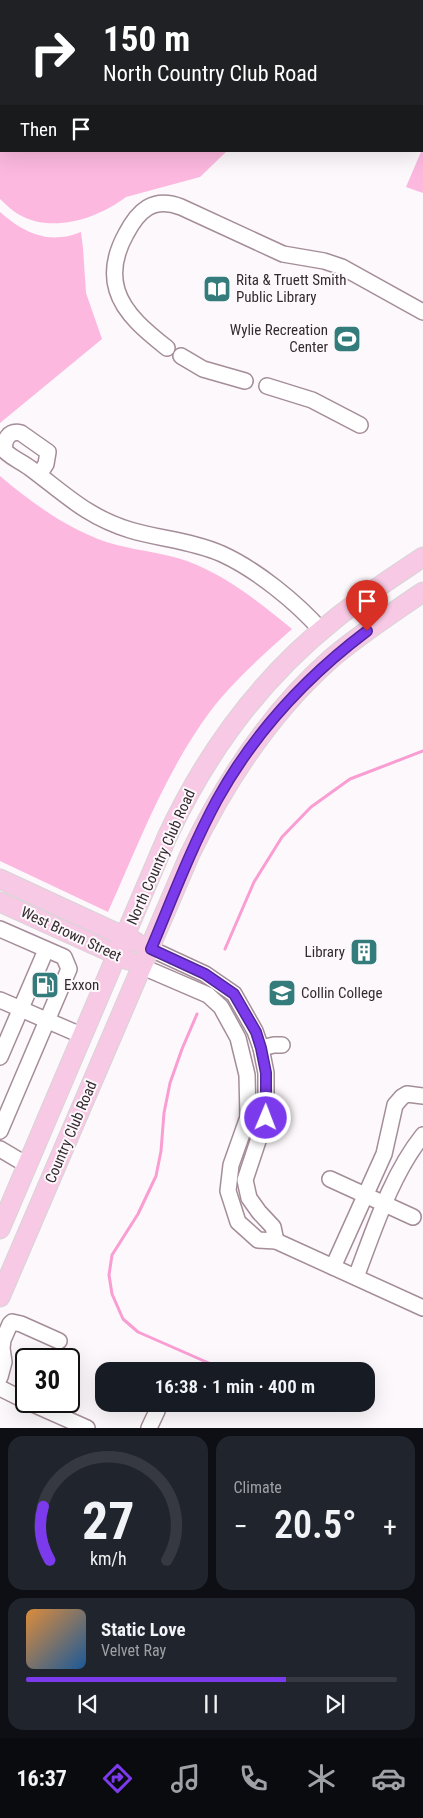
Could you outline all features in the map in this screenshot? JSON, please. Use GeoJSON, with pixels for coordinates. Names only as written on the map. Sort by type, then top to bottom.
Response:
{"type":"FeatureCollection","features":[{"type":"Feature","properties":{"kind":"main road","name":"North Country Club Road"},"geometry":{"type":"LineString","coordinates":[[0,1228],[181,808],[210,757],[260,691],[321,630],[357,602],[423,558]]}},
{"type":"Feature","properties":{"kind":"main road","name":"North Country Club Road"},"geometry":{"type":"LineString","coordinates":[[143,967],[190,854],[218,798],[253,745],[298,691],[339,653],[380,620],[423,592]]}},
{"type":"Feature","properties":{"kind":"main road"},"geometry":{"type":"LineString","coordinates":[[321,630],[339,653]]}},
{"type":"Feature","properties":{"kind":"main road","name":"West Brown Street"},"geometry":{"type":"LineString","coordinates":[[0,879],[151,949]]}},
{"type":"Feature","properties":{"kind":"main road","name":"West Brown Street"},"geometry":{"type":"LineString","coordinates":[[0,902],[143,967]]}},
{"type":"Feature","properties":{"kind":"main road","name":"Country Club Road"},"geometry":{"type":"LineString","coordinates":[[0,1297],[143,967]]}},
{"type":"Feature","properties":{"kind":"main road"},"geometry":{"type":"LineString","coordinates":[[27,1165],[52,1176]]}},
{"type":"Feature","properties":{"kind":"street"},"geometry":{"type":"LineString","coordinates":[[167,348],[148,332],[127,308],[120,297],[114,277],[114,264],[117,253],[133,220],[144,209],[159,204],[171,204],[181,207],[283,254],[324,261],[342,267],[423,312]]}},
{"type":"Feature","properties":{"kind":"street"},"geometry":{"type":"LineString","coordinates":[[181,356],[203,369],[245,381]]}},
{"type":"Feature","properties":{"kind":"street"},"geometry":{"type":"LineString","coordinates":[[267,386],[297,394],[322,404],[360,425]]}},
{"type":"Feature","properties":{"kind":"street"},"geometry":{"type":"LineString","coordinates":[[39,475],[71,501],[112,524],[142,533],[193,544],[232,560],[283,594],[308,615],[321,630]]}},
{"type":"Feature","properties":{"kind":"street"},"geometry":{"type":"LineString","coordinates":[[0,929],[64,957],[69,969],[0,1131]]}},
{"type":"Feature","properties":{"kind":"street"},"geometry":{"type":"LineString","coordinates":[[151,949],[205,974],[234,994],[256,1032],[266,1073],[266,1118],[245,1180],[248,1198],[258,1212],[273,1227],[276,1241]]}},
{"type":"Feature","properties":{"kind":"street"},"geometry":{"type":"LineString","coordinates":[[0,1057],[46,950]]}},
{"type":"Feature","properties":{"kind":"street"},"geometry":{"type":"LineString","coordinates":[[143,967],[208,995],[221,1007],[238,1038],[247,1075],[248,1117],[231,1165],[228,1191],[238,1222],[258,1240],[276,1241],[423,1308]]}},
{"type":"Feature","properties":{"kind":"street"},"geometry":{"type":"LineString","coordinates":[[0,1000],[83,1036]]}},
{"type":"Feature","properties":{"kind":"street"},"geometry":{"type":"LineString","coordinates":[[261,1048],[282,1045]]}},
{"type":"Feature","properties":{"kind":"street"},"geometry":{"type":"LineString","coordinates":[[333,1267],[384,1154],[394,1105],[407,1094],[423,1096]]}},
{"type":"Feature","properties":{"kind":"street"},"geometry":{"type":"LineString","coordinates":[[356,1277],[385,1204],[406,1159],[423,1136]]}},
{"type":"Feature","properties":{"kind":"street"},"geometry":{"type":"LineString","coordinates":[[0,1149],[27,1165]]}},
{"type":"Feature","properties":{"kind":"street"},"geometry":{"type":"LineString","coordinates":[[330,1179],[413,1217]]}},
{"type":"Feature","properties":{"kind":"street"},"geometry":{"type":"LineString","coordinates":[[0,1377],[4,1362],[1,1345],[12,1322],[60,1341]]}},
{"type":"Feature","properties":{"kind":"street"},"geometry":{"type":"LineString","coordinates":[[0,1388],[15,1396]]}},
{"type":"Feature","properties":{"kind":"street"},"geometry":{"type":"LineString","coordinates":[[150,1428],[157,1412]]}},
{"type":"Feature","properties":{"kind":"street"},"geometry":{"type":"LineString","coordinates":[[53,1413],[87,1428]]}},
{"type":"Feature","properties":{"kind":"shaded area"},"geometry":{"type":"Polygon","coordinates":[[[0,152],[226,152],[200,177],[126,197],[102,212],[73,221],[45,223],[31,220],[15,212],[0,199],[0,152]]]}},
{"type":"Feature","properties":{"kind":"shaded area"},"geometry":{"type":"Polygon","coordinates":[[[421,152],[423,152],[423,193],[406,187],[421,152]]]}},
{"type":"Feature","properties":{"kind":"shaded area"},"geometry":{"type":"Polygon","coordinates":[[[0,212],[13,223],[28,231],[44,236],[64,237],[81,232],[86,293],[102,339],[0,423],[0,212]]]}},
{"type":"Feature","properties":{"kind":"shaded area"},"geometry":{"type":"Polygon","coordinates":[[[0,476],[40,507],[85,534],[117,545],[178,558],[216,574],[255,600],[292,629],[228,690],[193,736],[153,810],[108,912],[0,861],[0,476]]]}},
{"type":"Feature","properties":{"kind":"waterway"},"geometry":{"type":"LineString","coordinates":[[225,949],[254,882],[282,837],[311,807],[350,779],[423,751]]}},
{"type":"Feature","properties":{"kind":"waterway"},"geometry":{"type":"LineString","coordinates":[[197,1014],[170,1083],[156,1176],[138,1214],[112,1255],[109,1275],[112,1294],[123,1319],[138,1332],[206,1362]]}},
{"type":"Feature","properties":{"kind":"place","name":"Rita & Truett Smith Public Library"},"geometry":{"type":"Point","coordinates":[217,289]}},
{"type":"Feature","properties":{"kind":"place","name":"Wylie Recreation Center"},"geometry":{"type":"Point","coordinates":[347,339]}},
{"type":"Feature","properties":{"kind":"place","name":"Library"},"geometry":{"type":"Point","coordinates":[364,952]}},
{"type":"Feature","properties":{"kind":"place","name":"Exxon"},"geometry":{"type":"Point","coordinates":[45,985]}},
{"type":"Feature","properties":{"kind":"place","name":"Collin College"},"geometry":{"type":"Point","coordinates":[282,993]}},
{"type":"Feature","properties":{"kind":"route"},"geometry":{"type":"LineString","coordinates":[[266,1118],[266,1073],[261,1048],[256,1032],[234,994],[205,974],[151,949],[190,854],[218,798],[253,745],[298,691],[332,658],[367,631]]}}]}
